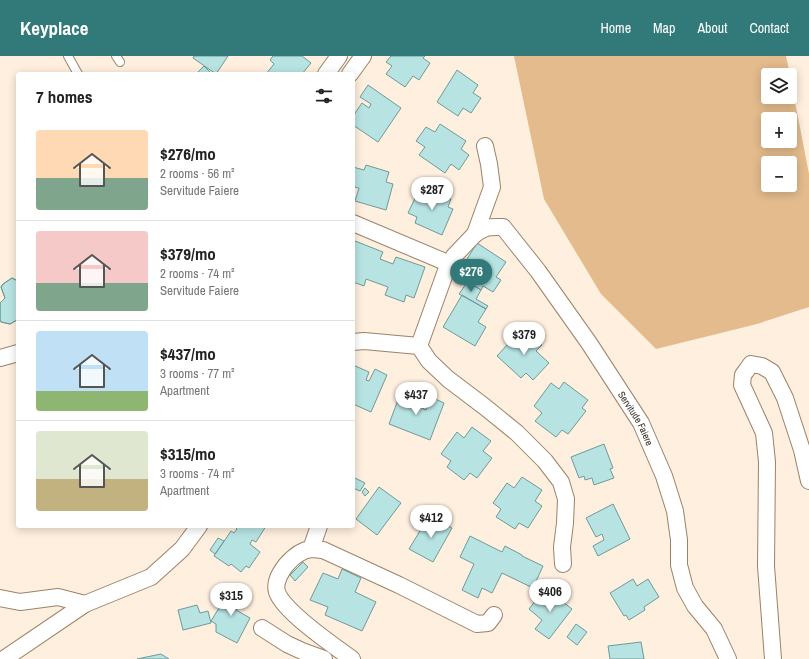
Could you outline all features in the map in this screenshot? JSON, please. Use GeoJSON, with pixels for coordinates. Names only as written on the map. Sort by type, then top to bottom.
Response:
{"type":"FeatureCollection","features":[{"type":"Feature","properties":{"kind":"street"},"geometry":{"type":"LineString","coordinates":[[327,72],[338,56]]}},
{"type":"Feature","properties":{"kind":"street"},"geometry":{"type":"LineString","coordinates":[[352,72],[364,56]]}},
{"type":"Feature","properties":{"kind":"street"},"geometry":{"type":"LineString","coordinates":[[419,346],[447,268],[454,256],[475,234],[492,187],[485,146]]}},
{"type":"Feature","properties":{"kind":"street"},"geometry":{"type":"LineString","coordinates":[[355,224],[450,264]]}},
{"type":"Feature","properties":{"kind":"street","name":"Servitude Faiere"},"geometry":{"type":"LineString","coordinates":[[475,234],[489,226],[503,227],[538,271],[589,343],[641,422],[664,476],[675,512],[679,540],[679,565],[685,588],[695,606],[714,629],[728,659]]}},
{"type":"Feature","properties":{"kind":"street"},"geometry":{"type":"LineString","coordinates":[[355,342],[364,341],[419,346]]}},
{"type":"Feature","properties":{"kind":"street"},"geometry":{"type":"LineString","coordinates":[[419,346],[429,361],[448,379],[517,432],[545,461],[561,482],[566,499],[562,547],[563,564]]}},
{"type":"Feature","properties":{"kind":"street"},"geometry":{"type":"LineString","coordinates":[[0,358],[16,354]]}},
{"type":"Feature","properties":{"kind":"street"},"geometry":{"type":"LineString","coordinates":[[773,659],[766,566],[767,462],[764,433],[742,385],[743,375],[751,364],[762,366],[772,372],[785,398],[802,450],[809,481]]}},
{"type":"Feature","properties":{"kind":"street"},"geometry":{"type":"LineString","coordinates":[[4,659],[85,604],[151,577],[182,549],[198,528]]}},
{"type":"Feature","properties":{"kind":"street"},"geometry":{"type":"LineString","coordinates":[[311,549],[318,528]]}},
{"type":"Feature","properties":{"kind":"street"},"geometry":{"type":"LineString","coordinates":[[352,659],[312,629],[281,600],[277,592],[276,582],[281,571],[300,553],[311,549],[324,550],[476,624],[488,623],[494,615]]}},
{"type":"Feature","properties":{"kind":"street"},"geometry":{"type":"LineString","coordinates":[[0,598],[20,602],[58,597],[85,604]]}},
{"type":"Feature","properties":{"kind":"street"},"geometry":{"type":"LineString","coordinates":[[262,628],[287,644],[324,659]]}},
{"type":"Feature","properties":{"kind":"lane"},"geometry":{"type":"LineString","coordinates":[[68,56],[77,72]]}},
{"type":"Feature","properties":{"kind":"shaded area"},"geometry":{"type":"Polygon","coordinates":[[[514,56],[786,56],[789,68],[761,68],[761,104],[795,104],[797,112],[761,112],[761,148],[797,148],[797,112],[809,174],[809,307],[757,324],[656,349],[601,294],[544,199],[514,56]]]}},
{"type":"Feature","properties":{"kind":"building"},"geometry":{"type":"Polygon","coordinates":[[[194,56],[228,56],[217,72],[213,72],[193,58],[194,56]]]}},
{"type":"Feature","properties":{"kind":"building"},"geometry":{"type":"Polygon","coordinates":[[[273,56],[302,56],[311,63],[304,72],[268,72],[274,64],[270,60],[273,56]]]}},
{"type":"Feature","properties":{"kind":"building"},"geometry":{"type":"Polygon","coordinates":[[[391,56],[425,56],[423,58],[430,63],[419,80],[413,76],[405,87],[386,74],[392,66],[386,62],[391,56]]]}},
{"type":"Feature","properties":{"kind":"building"},"geometry":{"type":"Polygon","coordinates":[[[204,66],[210,72],[198,72],[204,66]]]}},
{"type":"Feature","properties":{"kind":"building"},"geometry":{"type":"Polygon","coordinates":[[[457,70],[478,85],[473,93],[481,98],[471,113],[463,108],[458,116],[437,102],[457,70]]]}},
{"type":"Feature","properties":{"kind":"building"},"geometry":{"type":"Polygon","coordinates":[[[368,85],[401,108],[378,142],[355,126],[355,113],[362,103],[369,108],[371,104],[360,97],[368,85]]]}},
{"type":"Feature","properties":{"kind":"building"},"geometry":{"type":"Polygon","coordinates":[[[440,124],[466,141],[461,149],[469,155],[459,170],[451,164],[445,173],[419,155],[425,147],[416,141],[426,127],[435,132],[440,124]]]}},
{"type":"Feature","properties":{"kind":"building"},"geometry":{"type":"Polygon","coordinates":[[[366,165],[389,172],[386,182],[393,184],[386,210],[355,201],[359,188],[355,187],[355,168],[364,170],[366,165]]]}},
{"type":"Feature","properties":{"kind":"building"},"geometry":{"type":"Polygon","coordinates":[[[433,191],[451,199],[448,207],[453,209],[442,235],[415,223],[417,217],[408,213],[418,192],[430,197],[433,191]]]}},
{"type":"Feature","properties":{"kind":"building"},"geometry":{"type":"Polygon","coordinates":[[[355,241],[383,252],[380,259],[393,264],[396,257],[425,267],[414,298],[406,295],[404,302],[385,295],[388,287],[366,279],[364,286],[355,283],[355,241]]]}},
{"type":"Feature","properties":{"kind":"building"},"geometry":{"type":"Polygon","coordinates":[[[477,243],[506,262],[496,277],[501,280],[493,292],[483,286],[481,290],[457,275],[477,243]]]}},
{"type":"Feature","properties":{"kind":"building"},"geometry":{"type":"Polygon","coordinates":[[[457,275],[481,290],[476,299],[488,306],[486,309],[459,294],[466,284],[456,278],[457,275]]]}},
{"type":"Feature","properties":{"kind":"building"},"geometry":{"type":"Polygon","coordinates":[[[12,278],[16,280],[16,321],[10,324],[1,322],[0,320],[0,303],[5,298],[1,287],[12,278]]]}},
{"type":"Feature","properties":{"kind":"building"},"geometry":{"type":"Polygon","coordinates":[[[12,278],[16,280],[16,321],[10,324],[1,322],[0,320],[0,303],[5,298],[1,287],[12,278]]]}},
{"type":"Feature","properties":{"kind":"building"},"geometry":{"type":"Polygon","coordinates":[[[462,295],[486,309],[478,322],[486,327],[475,346],[443,327],[462,295]]]}},
{"type":"Feature","properties":{"kind":"building"},"geometry":{"type":"Polygon","coordinates":[[[527,331],[542,345],[536,351],[549,363],[533,380],[526,373],[521,378],[497,356],[518,333],[522,337],[527,331]]]}},
{"type":"Feature","properties":{"kind":"building"},"geometry":{"type":"Polygon","coordinates":[[[355,366],[369,372],[366,380],[369,381],[375,369],[387,375],[371,412],[355,405],[355,366]]]}},
{"type":"Feature","properties":{"kind":"building"},"geometry":{"type":"Polygon","coordinates":[[[564,382],[588,400],[582,408],[586,411],[568,434],[562,430],[556,437],[535,421],[542,413],[534,406],[551,383],[559,389],[564,382]]]}},
{"type":"Feature","properties":{"kind":"building"},"geometry":{"type":"Polygon","coordinates":[[[401,392],[424,401],[422,408],[426,410],[431,397],[444,403],[430,440],[389,424],[401,392]]]}},
{"type":"Feature","properties":{"kind":"building"},"geometry":{"type":"Polygon","coordinates":[[[472,427],[491,441],[483,451],[492,458],[477,478],[470,473],[464,480],[447,467],[451,461],[441,454],[457,432],[464,438],[472,427]]]}},
{"type":"Feature","properties":{"kind":"building"},"geometry":{"type":"Polygon","coordinates":[[[604,444],[613,468],[610,469],[614,478],[594,485],[592,478],[585,480],[584,476],[579,478],[571,457],[604,444]]]}},
{"type":"Feature","properties":{"kind":"building"},"geometry":{"type":"Polygon","coordinates":[[[522,477],[542,490],[535,501],[542,506],[528,528],[519,523],[515,529],[496,517],[501,509],[493,503],[507,483],[514,488],[522,477]]]}},
{"type":"Feature","properties":{"kind":"building"},"geometry":{"type":"Polygon","coordinates":[[[355,478],[365,483],[360,491],[355,489],[355,478]]]}},
{"type":"Feature","properties":{"kind":"building"},"geometry":{"type":"Polygon","coordinates":[[[379,487],[401,503],[377,535],[356,519],[379,487]]]}},
{"type":"Feature","properties":{"kind":"building"},"geometry":{"type":"Polygon","coordinates":[[[365,488],[369,492],[365,496],[362,492],[365,488]]]}},
{"type":"Feature","properties":{"kind":"building"},"geometry":{"type":"Polygon","coordinates":[[[613,504],[630,539],[598,556],[593,546],[604,540],[602,534],[596,537],[586,518],[613,504]]]}},
{"type":"Feature","properties":{"kind":"building"},"geometry":{"type":"Polygon","coordinates":[[[429,516],[452,528],[433,562],[409,549],[429,516]]]}},
{"type":"Feature","properties":{"kind":"building"},"geometry":{"type":"Polygon","coordinates":[[[236,528],[265,528],[256,542],[252,540],[250,544],[260,552],[249,568],[246,566],[241,572],[231,564],[229,566],[214,556],[231,531],[234,533],[237,529],[236,528]]]}},
{"type":"Feature","properties":{"kind":"building"},"geometry":{"type":"Polygon","coordinates":[[[470,536],[502,552],[505,546],[543,566],[533,588],[502,573],[492,593],[482,588],[478,598],[462,590],[474,564],[460,557],[470,536]]]}},
{"type":"Feature","properties":{"kind":"building"},"geometry":{"type":"Polygon","coordinates":[[[218,538],[224,541],[215,554],[210,550],[218,538]]]}},
{"type":"Feature","properties":{"kind":"building"},"geometry":{"type":"Polygon","coordinates":[[[303,562],[308,567],[295,581],[290,575],[303,562]]]}},
{"type":"Feature","properties":{"kind":"building"},"geometry":{"type":"Polygon","coordinates":[[[342,569],[361,578],[355,592],[376,602],[362,631],[325,615],[328,607],[310,600],[323,573],[338,579],[342,569]]]}},
{"type":"Feature","properties":{"kind":"building"},"geometry":{"type":"Polygon","coordinates":[[[633,579],[637,586],[648,579],[659,597],[644,607],[645,610],[629,620],[626,615],[624,616],[610,593],[633,579]]]}},
{"type":"Feature","properties":{"kind":"building"},"geometry":{"type":"Polygon","coordinates":[[[232,587],[245,595],[236,610],[250,618],[237,643],[216,632],[216,624],[211,621],[232,587]]]}},
{"type":"Feature","properties":{"kind":"building"},"geometry":{"type":"Polygon","coordinates":[[[545,588],[572,609],[549,639],[535,629],[542,620],[529,609],[545,588]]]}},
{"type":"Feature","properties":{"kind":"building"},"geometry":{"type":"Polygon","coordinates":[[[197,605],[200,613],[208,611],[211,623],[183,630],[178,610],[197,605]]]}},
{"type":"Feature","properties":{"kind":"building"},"geometry":{"type":"Polygon","coordinates":[[[576,624],[587,632],[577,645],[567,637],[576,624]]]}},
{"type":"Feature","properties":{"kind":"building"},"geometry":{"type":"Polygon","coordinates":[[[641,642],[644,659],[610,659],[608,646],[641,642]]]}},
{"type":"Feature","properties":{"kind":"building"},"geometry":{"type":"Polygon","coordinates":[[[161,654],[169,659],[137,659],[161,654]]]}}]}
